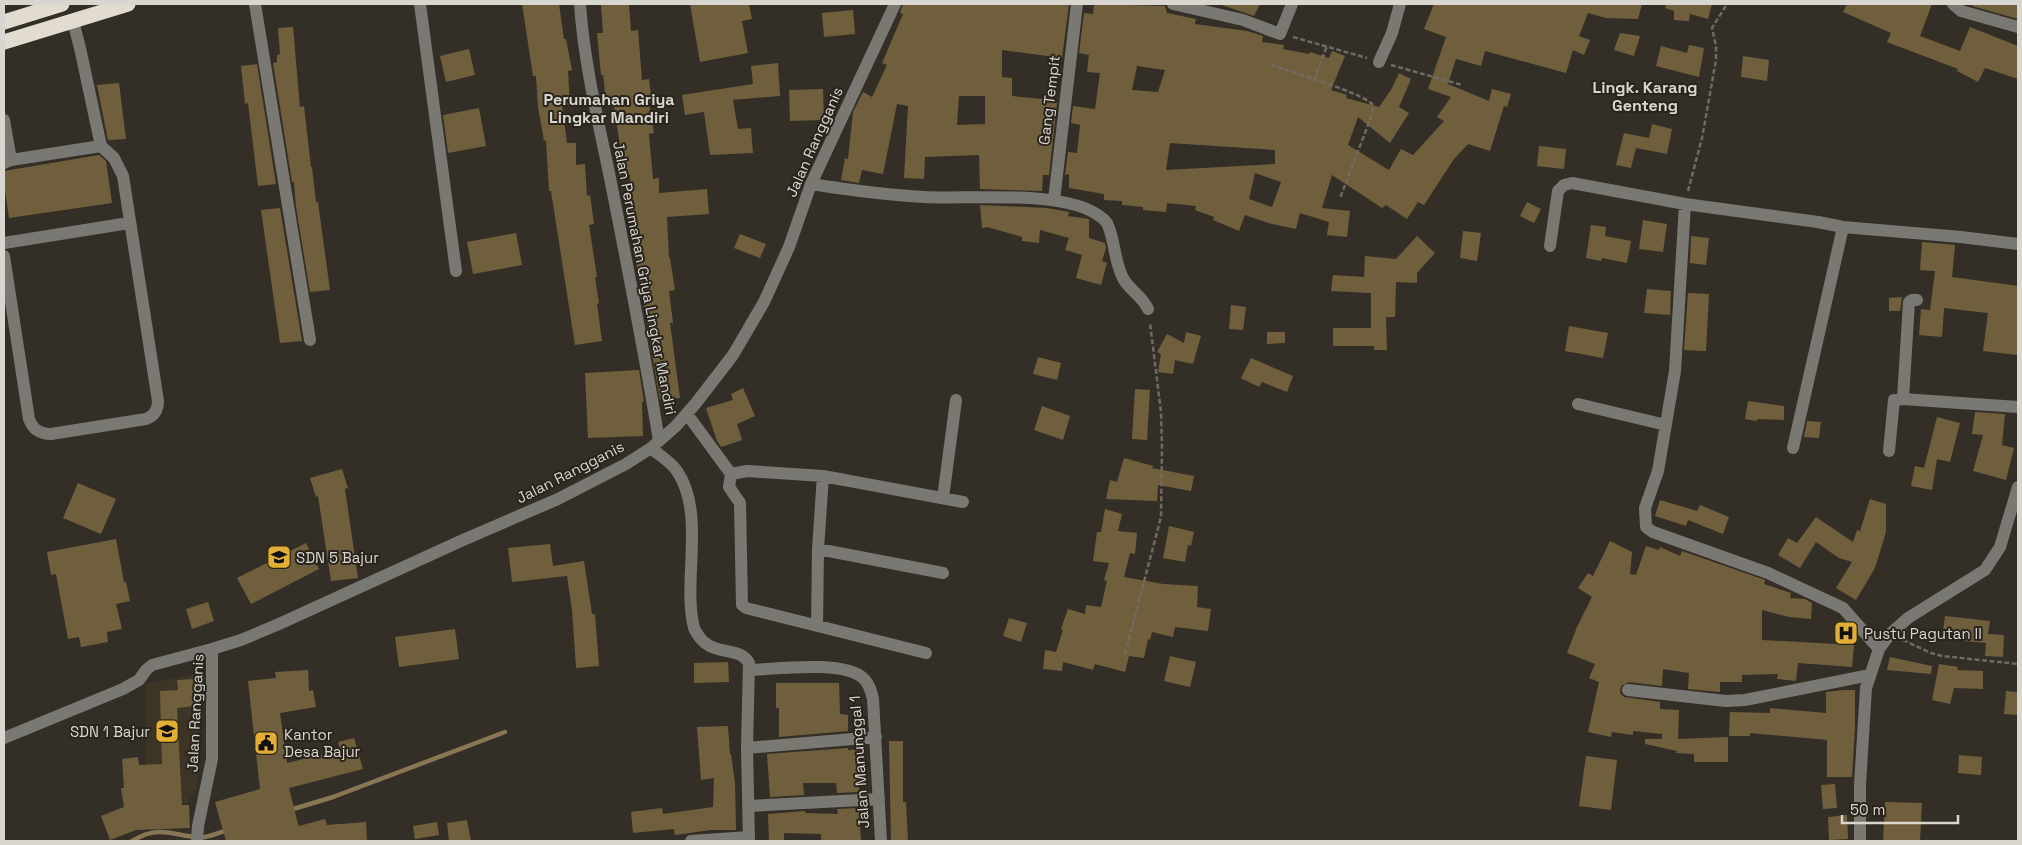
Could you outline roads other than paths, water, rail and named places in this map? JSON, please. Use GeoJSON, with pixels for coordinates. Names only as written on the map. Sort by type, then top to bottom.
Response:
{"type":"FeatureCollection","features":[{"type":"Feature","properties":{"kind":"highway"},"geometry":{"type":"LineString","coordinates":[[4,22],[62,4]]}},
{"type":"Feature","properties":{"kind":"highway"},"geometry":{"type":"LineString","coordinates":[[4,42],[128,4]]}},
{"type":"Feature","properties":{"kind":"street"},"geometry":{"type":"LineString","coordinates":[[255,4],[310,340]]}},
{"type":"Feature","properties":{"kind":"street"},"geometry":{"type":"LineString","coordinates":[[420,4],[456,271]]}},
{"type":"Feature","properties":{"kind":"street","name":"Jalan Perumahan Griya Lingkar Mandiri"},"geometry":{"type":"LineString","coordinates":[[580,4],[589,72],[639,320],[655,444]]}},
{"type":"Feature","properties":{"kind":"street","name":"Jalan Rangganis"},"geometry":{"type":"LineString","coordinates":[[197,841],[198,826],[212,760],[212,649],[241,640],[279,624],[558,499],[626,464],[655,444],[676,426],[733,355],[764,302],[789,247],[811,184],[895,4]]}},
{"type":"Feature","properties":{"kind":"street","name":"Gang Tempit"},"geometry":{"type":"LineString","coordinates":[[1054,200],[1077,4]]}},
{"type":"Feature","properties":{"kind":"street"},"geometry":{"type":"LineString","coordinates":[[1173,4],[1244,20],[1280,34],[1292,4]]}},
{"type":"Feature","properties":{"kind":"street"},"geometry":{"type":"LineString","coordinates":[[1379,62],[1392,33],[1400,4]]}},
{"type":"Feature","properties":{"kind":"street"},"geometry":{"type":"LineString","coordinates":[[1953,4],[1960,11],[2018,27]]}},
{"type":"Feature","properties":{"kind":"street"},"geometry":{"type":"LineString","coordinates":[[4,256],[30,419],[33,427],[41,433],[51,434],[146,419],[155,414],[158,404],[125,188],[120,169],[110,153],[100,146],[73,21]]}},
{"type":"Feature","properties":{"kind":"street"},"geometry":{"type":"LineString","coordinates":[[4,120],[7,161],[100,146]]}},
{"type":"Feature","properties":{"kind":"street"},"geometry":{"type":"LineString","coordinates":[[1550,246],[1558,191],[1566,184],[1574,183],[1684,204],[1843,227],[2018,244]]}},
{"type":"Feature","properties":{"kind":"street"},"geometry":{"type":"LineString","coordinates":[[811,184],[858,192],[918,197],[1010,197],[1054,200],[1082,206],[1102,217],[1110,229],[1121,274],[1126,284],[1144,302],[1148,309]]}},
{"type":"Feature","properties":{"kind":"street"},"geometry":{"type":"LineString","coordinates":[[1684,204],[1675,371],[1658,471],[1645,508],[1646,527],[1653,532],[1768,573],[1843,608],[1879,650]]}},
{"type":"Feature","properties":{"kind":"street"},"geometry":{"type":"LineString","coordinates":[[4,243],[129,223]]}},
{"type":"Feature","properties":{"kind":"street"},"geometry":{"type":"LineString","coordinates":[[1794,448],[1843,227]]}},
{"type":"Feature","properties":{"kind":"street"},"geometry":{"type":"LineString","coordinates":[[1904,399],[1909,302],[1917,300]]}},
{"type":"Feature","properties":{"kind":"street"},"geometry":{"type":"LineString","coordinates":[[1889,451],[1894,400],[1904,399],[2018,407]]}},
{"type":"Feature","properties":{"kind":"street"},"geometry":{"type":"LineString","coordinates":[[943,498],[956,400]]}},
{"type":"Feature","properties":{"kind":"street"},"geometry":{"type":"LineString","coordinates":[[1578,404],[1666,425]]}},
{"type":"Feature","properties":{"kind":"street"},"geometry":{"type":"LineString","coordinates":[[687,414],[731,474],[729,487],[740,503],[742,605],[746,608],[926,653]]}},
{"type":"Feature","properties":{"kind":"street"},"geometry":{"type":"LineString","coordinates":[[655,444],[676,469],[686,494],[692,530],[691,583],[694,628],[699,638],[706,645],[716,650],[741,654],[748,660],[750,670],[747,748],[749,839],[691,841]]}},
{"type":"Feature","properties":{"kind":"street"},"geometry":{"type":"LineString","coordinates":[[731,474],[747,471],[823,476],[963,502]]}},
{"type":"Feature","properties":{"kind":"street"},"geometry":{"type":"LineString","coordinates":[[817,626],[818,549],[823,476]]}},
{"type":"Feature","properties":{"kind":"street"},"geometry":{"type":"LineString","coordinates":[[1860,841],[1860,786],[1866,688],[1879,650],[1890,634],[1908,618],[1985,570],[2000,547],[2018,487]]}},
{"type":"Feature","properties":{"kind":"street"},"geometry":{"type":"LineString","coordinates":[[818,549],[943,573]]}},
{"type":"Feature","properties":{"kind":"street"},"geometry":{"type":"LineString","coordinates":[[4,738],[123,689],[139,680],[152,665],[212,649]]}},
{"type":"Feature","properties":{"kind":"street","name":"Jalan Manunggal 1"},"geometry":{"type":"LineString","coordinates":[[750,670],[833,667],[853,672],[864,678],[871,688],[880,798],[881,841]]}},
{"type":"Feature","properties":{"kind":"street"},"geometry":{"type":"LineString","coordinates":[[1628,690],[1726,701],[1745,700],[1870,675]]}},
{"type":"Feature","properties":{"kind":"street"},"geometry":{"type":"LineString","coordinates":[[747,748],[876,737]]}},
{"type":"Feature","properties":{"kind":"street"},"geometry":{"type":"LineString","coordinates":[[748,806],[880,798]]}},
{"type":"Feature","properties":{"kind":"waterway"},"geometry":{"type":"LineString","coordinates":[[290,810],[333,797],[505,732]]}},
{"type":"Feature","properties":{"kind":"waterway"},"geometry":{"type":"LineString","coordinates":[[132,841],[143,835],[161,832],[205,837],[228,830]]}},
{"type":"Feature","properties":{"kind":"place","name":"SDN 5 Bajur"},"geometry":{"type":"Point","coordinates":[279,557]}},
{"type":"Feature","properties":{"kind":"place","name":"Pustu Pagutan II"},"geometry":{"type":"Point","coordinates":[1846,633]}},
{"type":"Feature","properties":{"kind":"place","name":"SDN 1 Bajur"},"geometry":{"type":"Point","coordinates":[167,731]}},
{"type":"Feature","properties":{"kind":"place","name":"Kantor Desa Bajur"},"geometry":{"type":"Point","coordinates":[266,743]}},
{"type":"Feature","properties":{"kind":"district","name":"Lingk. Karang Genteng"},"geometry":{"type":"Point","coordinates":[1645,96]}},
{"type":"Feature","properties":{"kind":"district","name":"Perumahan Griya Lingkar Mandiri"},"geometry":{"type":"Point","coordinates":[609,108]}}]}
